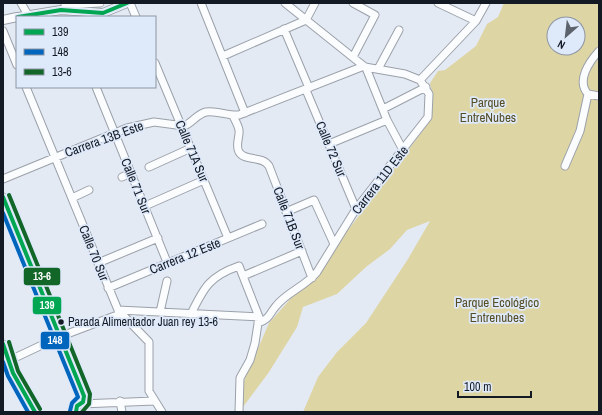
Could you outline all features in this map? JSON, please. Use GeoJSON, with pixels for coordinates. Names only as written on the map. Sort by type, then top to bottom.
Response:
{"type":"FeatureCollection","features":[{"type":"Feature","properties":{"kind":"main road"},"geometry":{"type":"LineString","coordinates":[[23,16],[67,9],[103,13],[128,3]]}},
{"type":"Feature","properties":{"kind":"main road"},"geometry":{"type":"LineString","coordinates":[[3,20],[16,17]]}},
{"type":"Feature","properties":{"kind":"street"},"geometry":{"type":"LineString","coordinates":[[21,3],[28,15]]}},
{"type":"Feature","properties":{"kind":"street"},"geometry":{"type":"LineString","coordinates":[[67,9],[100,3]]}},
{"type":"Feature","properties":{"kind":"street"},"geometry":{"type":"LineString","coordinates":[[128,3],[135,16]]}},
{"type":"Feature","properties":{"kind":"street"},"geometry":{"type":"LineString","coordinates":[[201,3],[245,113]]}},
{"type":"Feature","properties":{"kind":"street"},"geometry":{"type":"LineString","coordinates":[[285,3],[365,67],[405,74],[420,80],[426,87],[383,109]]}},
{"type":"Feature","properties":{"kind":"street"},"geometry":{"type":"LineString","coordinates":[[223,56],[306,20],[315,3]]}},
{"type":"Feature","properties":{"kind":"street"},"geometry":{"type":"LineString","coordinates":[[352,57],[375,15],[353,3]]}},
{"type":"Feature","properties":{"kind":"street"},"geometry":{"type":"LineString","coordinates":[[438,3],[448,5],[476,21]]}},
{"type":"Feature","properties":{"kind":"street"},"geometry":{"type":"LineString","coordinates":[[420,80],[476,21],[486,3]]}},
{"type":"Feature","properties":{"kind":"street","name":"Calle 72 Sur"},"geometry":{"type":"LineString","coordinates":[[284,29],[356,209]]}},
{"type":"Feature","properties":{"kind":"street"},"geometry":{"type":"LineString","coordinates":[[378,69],[399,30]]}},
{"type":"Feature","properties":{"kind":"street"},"geometry":{"type":"LineString","coordinates":[[3,31],[16,63]]}},
{"type":"Feature","properties":{"kind":"street"},"geometry":{"type":"LineString","coordinates":[[565,166],[595,93],[584,89],[582,84],[584,74],[591,60],[599,51]]}},
{"type":"Feature","properties":{"kind":"street","name":"Calle 71A Sur"},"geometry":{"type":"LineString","coordinates":[[156,66],[228,238]]}},
{"type":"Feature","properties":{"kind":"street"},"geometry":{"type":"LineString","coordinates":[[181,126],[187,125],[203,113],[209,112],[233,116],[245,113],[365,67]]}},
{"type":"Feature","properties":{"kind":"street"},"geometry":{"type":"LineString","coordinates":[[365,67],[403,150]]}},
{"type":"Feature","properties":{"kind":"street","name":"Carrera 11D Este"},"geometry":{"type":"LineString","coordinates":[[259,320],[269,318],[275,307],[312,278],[356,209],[428,117],[429,94],[426,87]]}},
{"type":"Feature","properties":{"kind":"street","name":"Calle 70 Sur"},"geometry":{"type":"LineString","coordinates":[[26,88],[119,312],[149,342],[149,391],[162,412]]}},
{"type":"Feature","properties":{"kind":"street","name":"Calle 71 Sur"},"geometry":{"type":"LineString","coordinates":[[96,88],[168,262]]}},
{"type":"Feature","properties":{"kind":"street","name":"Calle 71B Sur"},"geometry":{"type":"LineString","coordinates":[[233,116],[239,131],[237,148],[239,152],[247,157],[263,159],[269,166],[312,278]]}},
{"type":"Feature","properties":{"kind":"street"},"geometry":{"type":"LineString","coordinates":[[329,144],[388,120]]}},
{"type":"Feature","properties":{"kind":"street","name":"Carrera 13B Este"},"geometry":{"type":"LineString","coordinates":[[3,179],[127,128],[154,122],[181,126]]}},
{"type":"Feature","properties":{"kind":"street"},"geometry":{"type":"LineString","coordinates":[[149,168],[191,148]]}},
{"type":"Feature","properties":{"kind":"street"},"geometry":{"type":"LineString","coordinates":[[122,177],[131,173]]}},
{"type":"Feature","properties":{"kind":"street"},"geometry":{"type":"LineString","coordinates":[[144,206],[204,180]]}},
{"type":"Feature","properties":{"kind":"street"},"geometry":{"type":"LineString","coordinates":[[72,198],[89,190]]}},
{"type":"Feature","properties":{"kind":"street"},"geometry":{"type":"LineString","coordinates":[[3,197],[84,396],[84,400],[77,406],[76,412]]}},
{"type":"Feature","properties":{"kind":"street"},"geometry":{"type":"LineString","coordinates":[[286,212],[314,200],[334,244]]}},
{"type":"Feature","properties":{"kind":"street","name":"Carrera 12 Este"},"geometry":{"type":"LineString","coordinates":[[108,288],[262,224]]}},
{"type":"Feature","properties":{"kind":"street"},"geometry":{"type":"LineString","coordinates":[[98,263],[158,238]]}},
{"type":"Feature","properties":{"kind":"street"},"geometry":{"type":"LineString","coordinates":[[243,276],[302,251]]}},
{"type":"Feature","properties":{"kind":"street"},"geometry":{"type":"LineString","coordinates":[[191,314],[210,281],[219,274],[239,266],[259,320],[250,360],[240,378],[239,412]]}},
{"type":"Feature","properties":{"kind":"street"},"geometry":{"type":"LineString","coordinates":[[160,312],[167,282]]}},
{"type":"Feature","properties":{"kind":"street"},"geometry":{"type":"LineString","coordinates":[[8,361],[59,337],[119,312],[160,312],[259,320]]}},
{"type":"Feature","properties":{"kind":"street"},"geometry":{"type":"LineString","coordinates":[[3,344],[8,361],[35,412]]}},
{"type":"Feature","properties":{"kind":"street"},"geometry":{"type":"LineString","coordinates":[[81,404],[120,401],[154,401]]}},
{"type":"Feature","properties":{"kind":"street"},"geometry":{"type":"LineString","coordinates":[[120,401],[122,412]]}},
{"type":"Feature","properties":{"kind":"green space","name":"Parque Ecológico Entrenubes"},"geometry":{"type":"Polygon","coordinates":[[[504,3],[599,3],[599,412],[303,412],[318,377],[337,352],[366,323],[408,259],[430,221],[407,230],[390,249],[366,267],[337,294],[303,307],[297,327],[269,372],[243,407],[244,381],[269,323],[293,296],[316,278],[336,246],[424,129],[430,117],[432,107],[430,83],[438,71],[445,70],[476,46],[487,24],[498,17],[504,3]]]}},
{"type":"Feature","properties":{"kind":"transit line","name":"139"},"geometry":{"type":"LineString","coordinates":[[24,16],[61,10],[103,13],[127,3]]}},
{"type":"Feature","properties":{"kind":"transit line","name":"13-6"},"geometry":{"type":"LineString","coordinates":[[9,195],[90,394],[89,404],[82,412]]}},
{"type":"Feature","properties":{"kind":"transit line","name":"139"},"geometry":{"type":"LineString","coordinates":[[3,197],[84,396],[83,402],[77,406],[76,412]]}},
{"type":"Feature","properties":{"kind":"transit line","name":"148"},"geometry":{"type":"LineString","coordinates":[[3,213],[78,397],[72,403],[70,411]]}},
{"type":"Feature","properties":{"kind":"transit line","name":"13-6"},"geometry":{"type":"LineString","coordinates":[[9,342],[18,371],[40,409]]}},
{"type":"Feature","properties":{"kind":"transit line","name":"139"},"geometry":{"type":"LineString","coordinates":[[3,344],[13,373],[35,412]]}},
{"type":"Feature","properties":{"kind":"transit line","name":"148"},"geometry":{"type":"LineString","coordinates":[[3,362],[8,376],[28,412]]}},
{"type":"Feature","properties":{"kind":"place","name":"Parada Alimentador Juan rey 13-6"},"geometry":{"type":"Point","coordinates":[61,322]}},
{"type":"Feature","properties":{"kind":"park label","name":"Parque EntreNubes"},"geometry":{"type":"Point","coordinates":[488,110]}}]}
